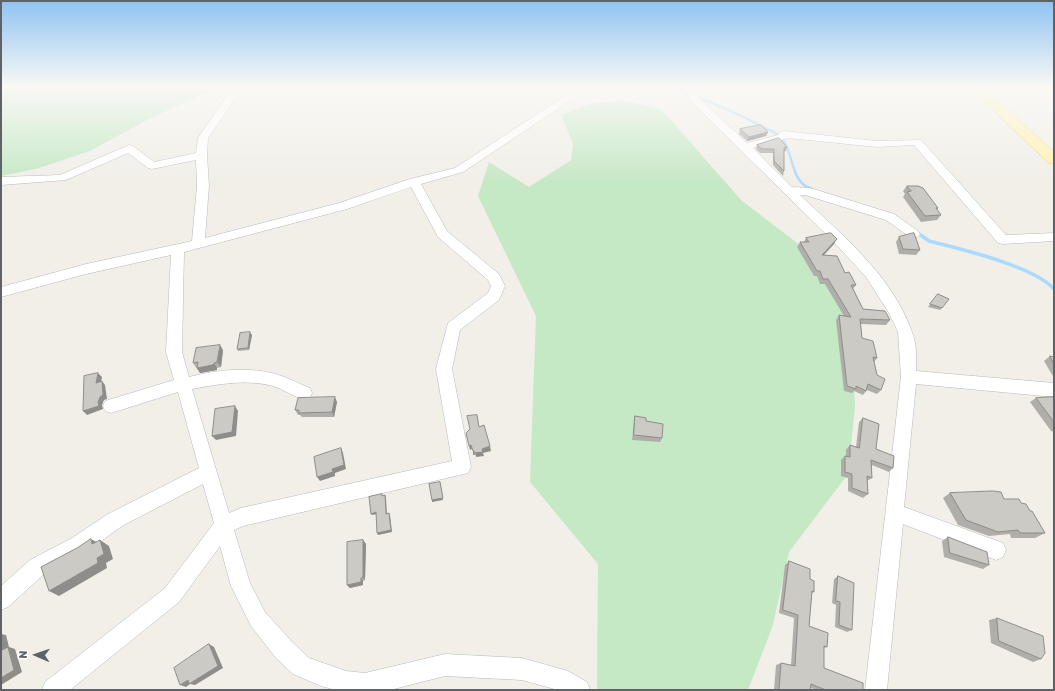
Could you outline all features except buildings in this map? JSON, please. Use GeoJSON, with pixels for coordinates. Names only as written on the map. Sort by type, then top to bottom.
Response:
{"type":"FeatureCollection","features":[{"type":"Feature","properties":{"kind":"main road"},"geometry":{"type":"LineString","coordinates":[[1010,119],[1054,160]]}},
{"type":"Feature","properties":{"kind":"main road"},"geometry":{"type":"LineString","coordinates":[[1022,119],[1054,148]]}},
{"type":"Feature","properties":{"kind":"street"},"geometry":{"type":"LineString","coordinates":[[198,243],[204,186],[201,155],[203,138],[215,119]]}},
{"type":"Feature","properties":{"kind":"street"},"geometry":{"type":"LineString","coordinates":[[1,292],[86,269],[178,248],[343,206],[414,182],[459,170],[538,119]]}},
{"type":"Feature","properties":{"kind":"street"},"geometry":{"type":"LineString","coordinates":[[716,119],[863,266],[884,292],[897,314],[905,333],[909,377],[876,690]]}},
{"type":"Feature","properties":{"kind":"street"},"geometry":{"type":"LineString","coordinates":[[744,147],[783,137],[784,134],[877,144],[917,142],[1003,240],[1054,237]]}},
{"type":"Feature","properties":{"kind":"street"},"geometry":{"type":"LineString","coordinates":[[1,181],[62,178],[129,148],[152,166],[201,155]]}},
{"type":"Feature","properties":{"kind":"street"},"geometry":{"type":"LineString","coordinates":[[53,690],[172,594],[224,525],[241,517],[462,467],[444,369],[453,327],[494,296],[498,286],[494,277],[442,234],[414,182]]}},
{"type":"Feature","properties":{"kind":"street"},"geometry":{"type":"LineString","coordinates":[[789,191],[806,191],[890,217],[914,234]]}},
{"type":"Feature","properties":{"kind":"street"},"geometry":{"type":"LineString","coordinates":[[178,248],[174,352],[241,586],[258,618],[284,650],[301,666],[321,676],[346,682],[365,684],[445,665],[522,669],[560,679],[579,690]]}},
{"type":"Feature","properties":{"kind":"street"},"geometry":{"type":"LineString","coordinates":[[111,406],[183,384],[244,376],[274,380],[304,393]]}},
{"type":"Feature","properties":{"kind":"street"},"geometry":{"type":"LineString","coordinates":[[909,377],[1054,390]]}},
{"type":"Feature","properties":{"kind":"street"},"geometry":{"type":"LineString","coordinates":[[1,600],[37,567],[79,545],[115,520],[209,472]]}},
{"type":"Feature","properties":{"kind":"street"},"geometry":{"type":"LineString","coordinates":[[895,512],[996,550]]}},
{"type":"Feature","properties":{"kind":"green space"},"geometry":{"type":"Polygon","coordinates":[[[1,119],[149,119],[90,151],[36,169],[1,176],[1,119]]]}},
{"type":"Feature","properties":{"kind":"green space"},"geometry":{"type":"Polygon","coordinates":[[[563,119],[670,119],[742,201],[817,258],[851,317],[855,407],[848,474],[789,552],[773,625],[748,690],[597,690],[598,564],[530,482],[536,316],[478,196],[489,162],[529,187],[571,160],[573,144],[563,119]]]}},
{"type":"Feature","properties":{"kind":"waterway"},"geometry":{"type":"LineString","coordinates":[[747,119],[780,136],[785,143],[799,180],[812,189]]}},
{"type":"Feature","properties":{"kind":"waterway"},"geometry":{"type":"LineString","coordinates":[[917,232],[924,237]]}},
{"type":"Feature","properties":{"kind":"waterway"},"geometry":{"type":"LineString","coordinates":[[922,236],[929,241],[996,259],[1014,266],[1044,281],[1054,289]]}}]}
